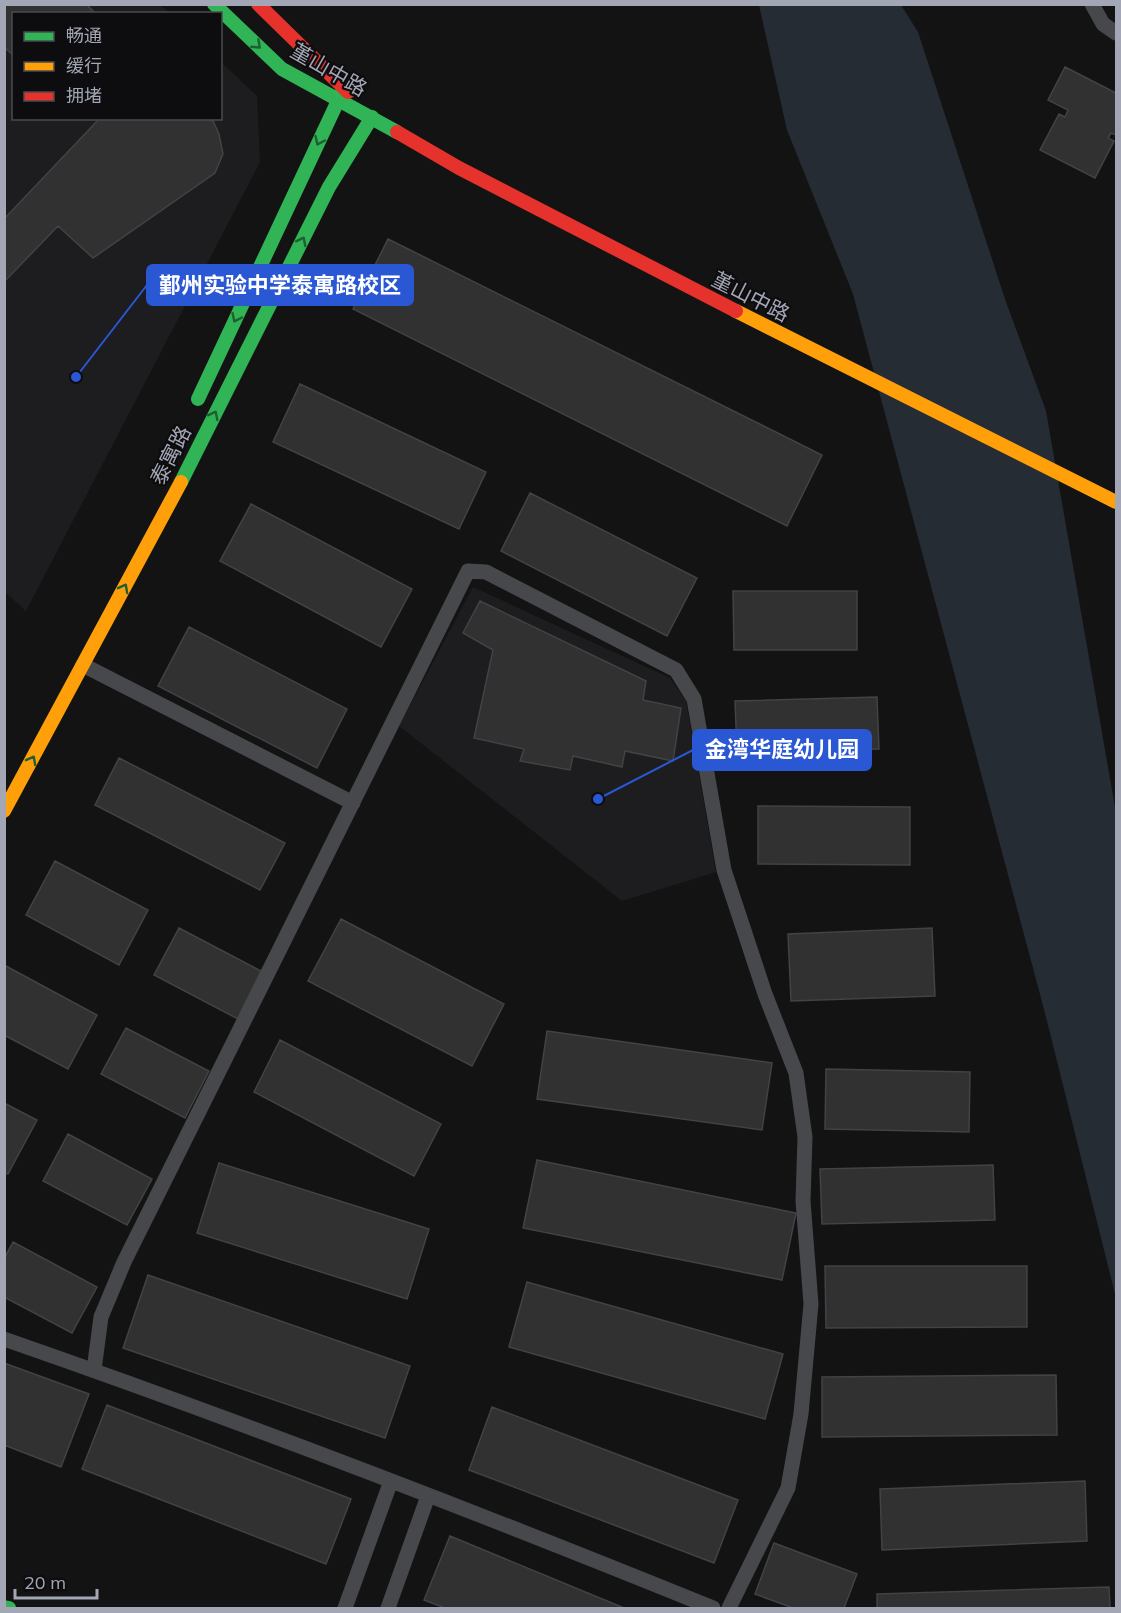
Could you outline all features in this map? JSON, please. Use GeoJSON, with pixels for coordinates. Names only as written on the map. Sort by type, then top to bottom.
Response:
{"type":"FeatureCollection","features":[{"type":"Feature","properties":{"kind":"street","name":"堇山中路"},"geometry":{"type":"LineString","coordinates":[[214,4],[282,69],[341,94],[372,117],[459,168],[774,331],[1116,502]]}},
{"type":"Feature","properties":{"kind":"street","name":"堇山中路"},"geometry":{"type":"LineString","coordinates":[[258,4],[302,46],[341,94]]}},
{"type":"Feature","properties":{"kind":"street","name":"泰寓路"},"geometry":{"type":"LineString","coordinates":[[192,412],[341,94]]}},
{"type":"Feature","properties":{"kind":"street","name":"泰寓路"},"geometry":{"type":"LineString","coordinates":[[4,812],[172,499],[329,187],[372,117]]}},
{"type":"Feature","properties":{"kind":"street"},"geometry":{"type":"LineString","coordinates":[[4,1607],[9,1608]]}},
{"type":"Feature","properties":{"kind":"lane"},"geometry":{"type":"LineString","coordinates":[[1092,4],[1103,24],[1116,33]]}},
{"type":"Feature","properties":{"kind":"lane"},"geometry":{"type":"LineString","coordinates":[[94,1370],[101,1317],[124,1262],[468,571],[486,572],[676,670],[693,699],[724,870],[765,994],[796,1073],[805,1137],[803,1200],[811,1304],[801,1414],[788,1488],[729,1608]]}},
{"type":"Feature","properties":{"kind":"lane"},"geometry":{"type":"LineString","coordinates":[[83,665],[353,802]]}},
{"type":"Feature","properties":{"kind":"lane"},"geometry":{"type":"LineString","coordinates":[[4,1340],[94,1370],[391,1481],[713,1608]]}},
{"type":"Feature","properties":{"kind":"lane"},"geometry":{"type":"LineString","coordinates":[[345,1608],[391,1481]]}},
{"type":"Feature","properties":{"kind":"lane"},"geometry":{"type":"LineString","coordinates":[[388,1608],[428,1496]]}},
{"type":"Feature","properties":{"kind":"shaded area"},"geometry":{"type":"Polygon","coordinates":[[[4,5],[160,5],[169,12],[12,12],[12,120],[222,120],[222,63],[257,96],[260,162],[26,611],[4,591],[4,5]]]}},
{"type":"Feature","properties":{"kind":"shaded area"},"geometry":{"type":"Polygon","coordinates":[[[759,5],[901,5],[918,32],[1005,299],[1046,411],[1116,813],[1116,1298],[1045,1013],[853,294],[787,130],[759,5]]]}},
{"type":"Feature","properties":{"kind":"shaded area"},"geometry":{"type":"Polygon","coordinates":[[[473,587],[670,678],[686,701],[716,872],[622,901],[399,726],[473,587]]]}},
{"type":"Feature","properties":{"kind":"building"},"geometry":{"type":"Polygon","coordinates":[[[4,4],[86,4],[94,12],[12,12],[12,54],[4,47],[4,4]]]}},
{"type":"Feature","properties":{"kind":"building"},"geometry":{"type":"Polygon","coordinates":[[[1065,67],[1116,93],[1116,135],[1111,133],[1108,138],[1114,141],[1095,178],[1040,150],[1059,114],[1065,117],[1068,110],[1048,100],[1065,67]]]}},
{"type":"Feature","properties":{"kind":"building"},"geometry":{"type":"Polygon","coordinates":[[[98,120],[212,120],[219,134],[223,154],[215,173],[93,258],[58,226],[4,282],[4,219],[98,120]]]}},
{"type":"Feature","properties":{"kind":"building"},"geometry":{"type":"Polygon","coordinates":[[[388,239],[822,455],[787,526],[353,309],[388,239]]]}},
{"type":"Feature","properties":{"kind":"building"},"geometry":{"type":"Polygon","coordinates":[[[300,384],[486,472],[459,529],[273,442],[300,384]]]}},
{"type":"Feature","properties":{"kind":"building"},"geometry":{"type":"Polygon","coordinates":[[[530,493],[697,578],[667,636],[501,551],[530,493]]]}},
{"type":"Feature","properties":{"kind":"building"},"geometry":{"type":"Polygon","coordinates":[[[251,504],[412,589],[381,647],[220,561],[251,504]]]}},
{"type":"Feature","properties":{"kind":"building"},"geometry":{"type":"Polygon","coordinates":[[[733,591],[857,591],[857,650],[734,650],[733,591]]]}},
{"type":"Feature","properties":{"kind":"building"},"geometry":{"type":"Polygon","coordinates":[[[480,601],[646,681],[643,700],[681,708],[673,761],[625,751],[622,767],[573,756],[570,770],[520,761],[524,749],[474,738],[493,650],[463,633],[480,601]]]}},
{"type":"Feature","properties":{"kind":"building"},"geometry":{"type":"Polygon","coordinates":[[[189,627],[347,709],[317,768],[158,686],[189,627]]]}},
{"type":"Feature","properties":{"kind":"building"},"geometry":{"type":"Polygon","coordinates":[[[877,697],[879,749],[737,752],[735,701],[877,697]]]}},
{"type":"Feature","properties":{"kind":"building"},"geometry":{"type":"Polygon","coordinates":[[[119,758],[285,843],[260,890],[95,805],[119,758]]]}},
{"type":"Feature","properties":{"kind":"building"},"geometry":{"type":"Polygon","coordinates":[[[758,806],[910,807],[910,865],[758,864],[758,806]]]}},
{"type":"Feature","properties":{"kind":"building"},"geometry":{"type":"Polygon","coordinates":[[[55,861],[148,910],[119,965],[26,915],[55,861]]]}},
{"type":"Feature","properties":{"kind":"building"},"geometry":{"type":"Polygon","coordinates":[[[341,919],[504,1004],[472,1066],[308,981],[341,919]]]}},
{"type":"Feature","properties":{"kind":"building"},"geometry":{"type":"Polygon","coordinates":[[[179,928],[263,972],[238,1019],[154,975],[179,928]]]}},
{"type":"Feature","properties":{"kind":"building"},"geometry":{"type":"Polygon","coordinates":[[[932,928],[935,996],[791,1001],[788,934],[932,928]]]}},
{"type":"Feature","properties":{"kind":"building"},"geometry":{"type":"Polygon","coordinates":[[[4,965],[97,1015],[68,1069],[4,1035],[4,965]]]}},
{"type":"Feature","properties":{"kind":"building"},"geometry":{"type":"Polygon","coordinates":[[[126,1028],[209,1071],[185,1118],[101,1074],[126,1028]]]}},
{"type":"Feature","properties":{"kind":"building"},"geometry":{"type":"Polygon","coordinates":[[[547,1031],[772,1063],[762,1130],[537,1099],[547,1031]]]}},
{"type":"Feature","properties":{"kind":"building"},"geometry":{"type":"Polygon","coordinates":[[[280,1040],[441,1124],[414,1176],[254,1092],[280,1040]]]}},
{"type":"Feature","properties":{"kind":"building"},"geometry":{"type":"Polygon","coordinates":[[[826,1069],[970,1072],[969,1132],[825,1129],[826,1069]]]}},
{"type":"Feature","properties":{"kind":"building"},"geometry":{"type":"Polygon","coordinates":[[[4,1103],[37,1120],[8,1174],[4,1173],[4,1103]]]}},
{"type":"Feature","properties":{"kind":"building"},"geometry":{"type":"Polygon","coordinates":[[[68,1134],[152,1179],[127,1225],[43,1181],[68,1134]]]}},
{"type":"Feature","properties":{"kind":"building"},"geometry":{"type":"Polygon","coordinates":[[[537,1160],[796,1213],[782,1280],[523,1228],[537,1160]]]}},
{"type":"Feature","properties":{"kind":"building"},"geometry":{"type":"Polygon","coordinates":[[[219,1163],[429,1229],[407,1299],[197,1233],[219,1163]]]}},
{"type":"Feature","properties":{"kind":"building"},"geometry":{"type":"Polygon","coordinates":[[[993,1165],[995,1220],[822,1224],[820,1169],[993,1165]]]}},
{"type":"Feature","properties":{"kind":"building"},"geometry":{"type":"Polygon","coordinates":[[[13,1242],[97,1287],[72,1333],[4,1297],[4,1259],[13,1242]]]}},
{"type":"Feature","properties":{"kind":"building"},"geometry":{"type":"Polygon","coordinates":[[[825,1266],[1027,1266],[1027,1327],[826,1328],[825,1266]]]}},
{"type":"Feature","properties":{"kind":"building"},"geometry":{"type":"Polygon","coordinates":[[[148,1275],[410,1366],[385,1438],[123,1348],[148,1275]]]}},
{"type":"Feature","properties":{"kind":"building"},"geometry":{"type":"Polygon","coordinates":[[[527,1282],[783,1354],[765,1419],[509,1347],[527,1282]]]}},
{"type":"Feature","properties":{"kind":"building"},"geometry":{"type":"Polygon","coordinates":[[[4,1363],[89,1394],[61,1467],[4,1445],[4,1363]]]}},
{"type":"Feature","properties":{"kind":"building"},"geometry":{"type":"Polygon","coordinates":[[[1056,1375],[1057,1435],[822,1437],[822,1377],[1056,1375]]]}},
{"type":"Feature","properties":{"kind":"building"},"geometry":{"type":"Polygon","coordinates":[[[107,1405],[351,1499],[326,1564],[82,1469],[107,1405]]]}},
{"type":"Feature","properties":{"kind":"building"},"geometry":{"type":"Polygon","coordinates":[[[492,1407],[738,1500],[714,1563],[469,1470],[492,1407]]]}},
{"type":"Feature","properties":{"kind":"building"},"geometry":{"type":"Polygon","coordinates":[[[1085,1481],[1087,1541],[882,1550],[880,1489],[1085,1481]]]}},
{"type":"Feature","properties":{"kind":"building"},"geometry":{"type":"Polygon","coordinates":[[[450,1536],[624,1608],[445,1608],[424,1600],[450,1536]]]}},
{"type":"Feature","properties":{"kind":"building"},"geometry":{"type":"Polygon","coordinates":[[[774,1543],[857,1574],[844,1608],[793,1608],[755,1594],[774,1543]]]}},
{"type":"Feature","properties":{"kind":"building"},"geometry":{"type":"Polygon","coordinates":[[[1109,1587],[1110,1608],[877,1608],[877,1594],[1109,1587]]]}},
{"type":"Feature","properties":{"kind":"traffic: fast"},"geometry":{"type":"LineString","coordinates":[[214,4],[282,69],[397,132]]}},
{"type":"Feature","properties":{"kind":"traffic: fast"},"geometry":{"type":"LineString","coordinates":[[198,399],[344,88]]}},
{"type":"Feature","properties":{"kind":"traffic: fast"},"geometry":{"type":"LineString","coordinates":[[181,482],[329,187],[372,117]]}},
{"type":"Feature","properties":{"kind":"traffic: fast"},"geometry":{"type":"LineString","coordinates":[[4,1607],[9,1608]]}},
{"type":"Feature","properties":{"kind":"traffic: slow"},"geometry":{"type":"LineString","coordinates":[[736,311],[1116,502]]}},
{"type":"Feature","properties":{"kind":"traffic: slow"},"geometry":{"type":"LineString","coordinates":[[4,811],[181,482]]}},
{"type":"Feature","properties":{"kind":"traffic: jam"},"geometry":{"type":"LineString","coordinates":[[258,4],[348,92]]}},
{"type":"Feature","properties":{"kind":"traffic: jam"},"geometry":{"type":"LineString","coordinates":[[397,132],[459,168],[736,311]]}},
{"type":"Feature","properties":{"kind":"place","name":"鄞州实验中学泰寓路校区"},"geometry":{"type":"Point","coordinates":[76,377]}},
{"type":"Feature","properties":{"kind":"place","name":"金湾华庭幼儿园"},"geometry":{"type":"Point","coordinates":[598,799]}}]}
